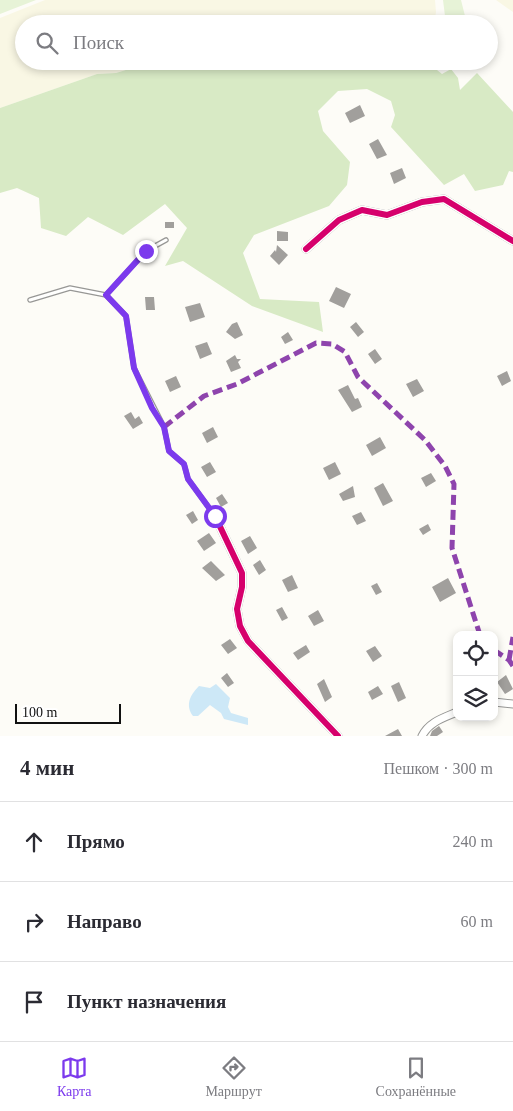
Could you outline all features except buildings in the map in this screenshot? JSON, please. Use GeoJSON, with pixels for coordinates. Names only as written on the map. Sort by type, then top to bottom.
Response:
{"type":"FeatureCollection","features":[{"type":"Feature","properties":{"kind":"street"},"geometry":{"type":"LineString","coordinates":[[306,249],[339,220],[362,210],[387,215],[422,202],[444,199],[513,241]]}},
{"type":"Feature","properties":{"kind":"street"},"geometry":{"type":"LineString","coordinates":[[215,516],[242,573],[242,587],[237,609],[240,626],[248,641],[338,736]]}},
{"type":"Feature","properties":{"kind":"street"},"geometry":{"type":"LineString","coordinates":[[498,702],[513,704]]}},
{"type":"Feature","properties":{"kind":"street"},"geometry":{"type":"LineString","coordinates":[[422,736],[426,729],[434,722],[453,714]]}},
{"type":"Feature","properties":{"kind":"lane"},"geometry":{"type":"LineString","coordinates":[[106,295],[146,251],[166,240]]}},
{"type":"Feature","properties":{"kind":"lane"},"geometry":{"type":"LineString","coordinates":[[30,300],[70,288],[106,295],[126,316],[134,368],[152,408],[164,427],[169,451],[184,464],[188,479],[215,516]]}},
{"type":"Feature","properties":{"kind":"shaded area"},"geometry":{"type":"Polygon","coordinates":[[[45,0],[435,0],[436,12],[436,15],[15,15],[15,70],[126,70],[116,73],[97,74],[0,108],[0,18],[45,0]]]}},
{"type":"Feature","properties":{"kind":"shaded area"},"geometry":{"type":"Polygon","coordinates":[[[496,0],[513,0],[513,12],[496,0]]]}},
{"type":"Feature","properties":{"kind":"green space"},"geometry":{"type":"Polygon","coordinates":[[[0,0],[36,0],[0,14],[0,0]]]}},
{"type":"Feature","properties":{"kind":"green space"},"geometry":{"type":"Polygon","coordinates":[[[443,0],[461,0],[465,15],[445,15],[443,0]]]}},
{"type":"Feature","properties":{"kind":"green space"},"geometry":{"type":"Polygon","coordinates":[[[126,70],[437,70],[442,74],[452,70],[458,78],[460,90],[477,73],[513,112],[513,172],[509,171],[503,185],[475,191],[464,174],[444,185],[391,127],[395,115],[391,101],[367,89],[338,91],[318,111],[323,131],[350,162],[347,185],[329,206],[254,235],[243,253],[260,299],[319,302],[323,332],[252,306],[183,261],[165,266],[187,228],[165,204],[123,235],[88,217],[66,236],[41,228],[39,198],[17,188],[0,193],[0,108],[97,74],[116,73],[126,70]]]}},
{"type":"Feature","properties":{"kind":"water"},"geometry":{"type":"Polygon","coordinates":[[[216,684],[230,698],[228,707],[231,713],[248,718],[248,725],[224,719],[221,713],[210,705],[198,716],[193,716],[189,704],[193,693],[199,686],[210,688],[216,684]]]}},
{"type":"Feature","properties":{"kind":"marked path"},"geometry":{"type":"LineString","coordinates":[[164,427],[204,396],[237,384],[316,343],[332,344],[345,352],[358,377],[425,440],[445,466],[454,484],[452,548],[479,631]]}},
{"type":"Feature","properties":{"kind":"marked path"},"geometry":{"type":"LineString","coordinates":[[509,660],[513,637]]}},
{"type":"Feature","properties":{"kind":"marked path"},"geometry":{"type":"LineString","coordinates":[[498,653],[509,660],[513,666]]}},
{"type":"Feature","properties":{"kind":"cycle path"},"geometry":{"type":"LineString","coordinates":[[306,249],[339,220],[362,210],[387,215],[422,202],[444,199],[513,241]]}},
{"type":"Feature","properties":{"kind":"cycle path"},"geometry":{"type":"LineString","coordinates":[[215,516],[242,573],[242,587],[237,609],[240,626],[248,641],[338,736]]}},
{"type":"Feature","properties":{"kind":"route"},"geometry":{"type":"LineString","coordinates":[[146,251],[106,295],[126,316],[130,332],[134,368],[152,408],[164,427],[169,451],[184,464],[188,479],[215,516]]}}]}
